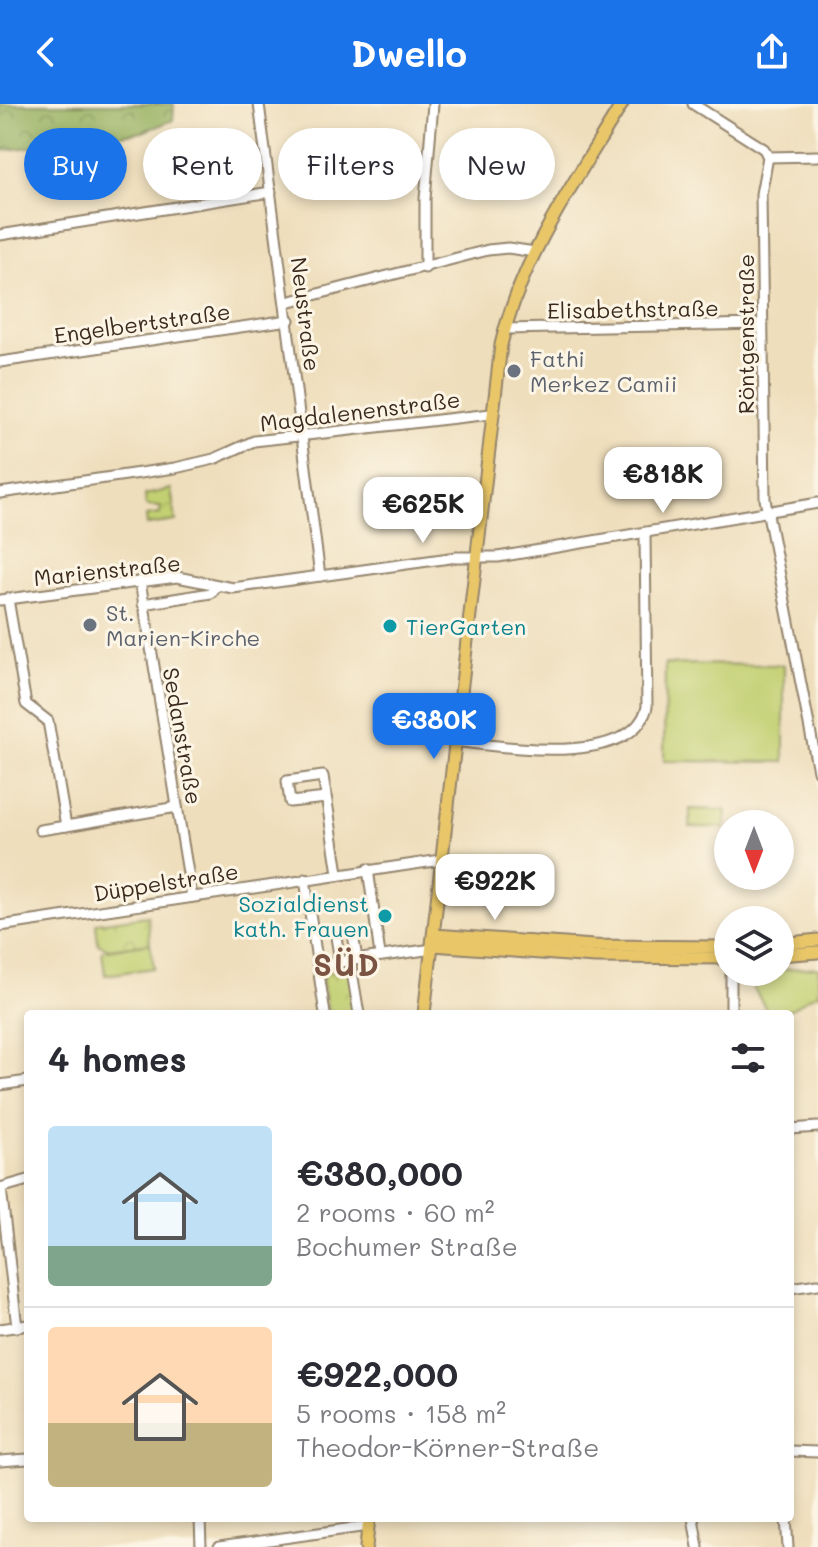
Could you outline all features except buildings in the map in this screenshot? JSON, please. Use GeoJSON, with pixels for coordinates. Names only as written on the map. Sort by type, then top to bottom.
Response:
{"type":"FeatureCollection","features":[{"type":"Feature","properties":{"kind":"main road"},"geometry":{"type":"LineString","coordinates":[[425,1010],[474,557],[504,329],[535,252],[622,104]]}},
{"type":"Feature","properties":{"kind":"main road"},"geometry":{"type":"LineString","coordinates":[[794,943],[818,940]]}},
{"type":"Feature","properties":{"kind":"main road"},"geometry":{"type":"LineString","coordinates":[[433,943],[714,957]]}},
{"type":"Feature","properties":{"kind":"main road"},"geometry":{"type":"LineString","coordinates":[[612,952],[714,948]]}},
{"type":"Feature","properties":{"kind":"main road"},"geometry":{"type":"LineString","coordinates":[[794,954],[818,952]]}},
{"type":"Feature","properties":{"kind":"main road"},"geometry":{"type":"LineString","coordinates":[[366,1547],[369,1522]]}},
{"type":"Feature","properties":{"kind":"street","name":"Neustraße"},"geometry":{"type":"LineString","coordinates":[[259,104],[320,576]]}},
{"type":"Feature","properties":{"kind":"street"},"geometry":{"type":"LineString","coordinates":[[425,268],[425,199],[433,104]]}},
{"type":"Feature","properties":{"kind":"street"},"geometry":{"type":"LineString","coordinates":[[693,104],[764,149],[768,157],[818,156]]}},
{"type":"Feature","properties":{"kind":"street","name":"Röntgenstraße"},"geometry":{"type":"LineString","coordinates":[[768,157],[761,194],[767,512],[818,771]]}},
{"type":"Feature","properties":{"kind":"street"},"geometry":{"type":"LineString","coordinates":[[0,235],[271,192]]}},
{"type":"Feature","properties":{"kind":"street"},"geometry":{"type":"LineString","coordinates":[[287,302],[488,250],[508,248],[535,252]]}},
{"type":"Feature","properties":{"kind":"street","name":"Engelbertstraße"},"geometry":{"type":"LineString","coordinates":[[0,362],[289,320]]}},
{"type":"Feature","properties":{"kind":"street","name":"Elisabethstraße"},"geometry":{"type":"LineString","coordinates":[[504,329],[762,324]]}},
{"type":"Feature","properties":{"kind":"street","name":"Magdalenenstraße"},"geometry":{"type":"LineString","coordinates":[[0,493],[175,468],[214,459],[254,441],[491,414]]}},
{"type":"Feature","properties":{"kind":"street","name":"Marienstraße"},"geometry":{"type":"LineString","coordinates":[[4,600],[177,577],[233,588],[544,551],[818,503]]}},
{"type":"Feature","properties":{"kind":"street"},"geometry":{"type":"LineString","coordinates":[[453,741],[545,750],[618,741],[635,732],[647,707],[645,534]]}},
{"type":"Feature","properties":{"kind":"street","name":"Sedanstraße"},"geometry":{"type":"LineString","coordinates":[[140,581],[192,897]]}},
{"type":"Feature","properties":{"kind":"street","name":"Marienstraße"},"geometry":{"type":"LineString","coordinates":[[143,604],[211,593],[217,586]]}},
{"type":"Feature","properties":{"kind":"street"},"geometry":{"type":"LineString","coordinates":[[4,600],[26,704],[48,721],[66,826]]}},
{"type":"Feature","properties":{"kind":"street"},"geometry":{"type":"LineString","coordinates":[[326,798],[290,802],[287,781],[323,776],[338,873]]}},
{"type":"Feature","properties":{"kind":"street"},"geometry":{"type":"LineString","coordinates":[[40,830],[177,807]]}},
{"type":"Feature","properties":{"kind":"street","name":"Düppelstraße"},"geometry":{"type":"LineString","coordinates":[[0,926],[441,860]]}},
{"type":"Feature","properties":{"kind":"street"},"geometry":{"type":"LineString","coordinates":[[368,869],[380,955]]}},
{"type":"Feature","properties":{"kind":"street"},"geometry":{"type":"LineString","coordinates":[[305,879],[324,1010]]}},
{"type":"Feature","properties":{"kind":"street"},"geometry":{"type":"LineString","coordinates":[[353,934],[350,962],[358,1010]]}},
{"type":"Feature","properties":{"kind":"street"},"geometry":{"type":"LineString","coordinates":[[336,937],[350,962]]}},
{"type":"Feature","properties":{"kind":"street"},"geometry":{"type":"LineString","coordinates":[[318,965],[350,962],[433,943]]}},
{"type":"Feature","properties":{"kind":"street"},"geometry":{"type":"LineString","coordinates":[[731,986],[731,1010]]}},
{"type":"Feature","properties":{"kind":"street"},"geometry":{"type":"LineString","coordinates":[[0,1085],[24,1082]]}},
{"type":"Feature","properties":{"kind":"street"},"geometry":{"type":"LineString","coordinates":[[794,1129],[818,1127]]}},
{"type":"Feature","properties":{"kind":"street"},"geometry":{"type":"LineString","coordinates":[[17,1327],[0,1188],[24,1181]]}},
{"type":"Feature","properties":{"kind":"street"},"geometry":{"type":"LineString","coordinates":[[794,1287],[818,1284]]}},
{"type":"Feature","properties":{"kind":"street"},"geometry":{"type":"LineString","coordinates":[[0,1329],[24,1326]]}},
{"type":"Feature","properties":{"kind":"street"},"geometry":{"type":"LineString","coordinates":[[794,1451],[818,1452]]}},
{"type":"Feature","properties":{"kind":"street"},"geometry":{"type":"LineString","coordinates":[[0,1461],[24,1459]]}},
{"type":"Feature","properties":{"kind":"street"},"geometry":{"type":"LineString","coordinates":[[200,1522],[201,1547]]}},
{"type":"Feature","properties":{"kind":"street"},"geometry":{"type":"LineString","coordinates":[[219,1547],[369,1522]]}},
{"type":"Feature","properties":{"kind":"street"},"geometry":{"type":"LineString","coordinates":[[694,1522],[698,1547]]}},
{"type":"Feature","properties":{"kind":"street"},"geometry":{"type":"LineString","coordinates":[[786,1522],[788,1547]]}},
{"type":"Feature","properties":{"kind":"green space"},"geometry":{"type":"Polygon","coordinates":[[[0,104],[174,104],[173,120],[153,128],[143,128],[143,132],[127,134],[127,128],[24,128],[24,148],[0,151],[0,104]]]}},
{"type":"Feature","properties":{"kind":"green space"},"geometry":{"type":"Polygon","coordinates":[[[171,489],[176,521],[147,525],[146,516],[160,514],[161,507],[146,506],[145,495],[171,489]]]}},
{"type":"Feature","properties":{"kind":"green space"},"geometry":{"type":"Polygon","coordinates":[[[665,664],[784,665],[784,762],[664,761],[665,664]]]}},
{"type":"Feature","properties":{"kind":"green space"},"geometry":{"type":"Polygon","coordinates":[[[690,809],[726,810],[714,810],[714,828],[690,827],[690,809]]]}},
{"type":"Feature","properties":{"kind":"green space"},"geometry":{"type":"Polygon","coordinates":[[[148,916],[150,943],[109,949],[98,944],[96,923],[148,916]]]}},
{"type":"Feature","properties":{"kind":"green space"},"geometry":{"type":"Polygon","coordinates":[[[150,943],[154,968],[105,975],[102,951],[150,943]]]}},
{"type":"Feature","properties":{"kind":"green space"},"geometry":{"type":"Polygon","coordinates":[[[818,967],[818,994],[788,1010],[767,1010],[752,986],[794,986],[794,969],[818,967]]]}},
{"type":"Feature","properties":{"kind":"green space"},"geometry":{"type":"Polygon","coordinates":[[[350,969],[356,1010],[327,1010],[321,973],[350,969]]]}},
{"type":"Feature","properties":{"kind":"place","name":"Fathi Merkez Camii"},"geometry":{"type":"Point","coordinates":[514,371]}},
{"type":"Feature","properties":{"kind":"place","name":"St. Marien-Kirche"},"geometry":{"type":"Point","coordinates":[90,625]}},
{"type":"Feature","properties":{"kind":"place","name":"TierGarten"},"geometry":{"type":"Point","coordinates":[390,626]}},
{"type":"Feature","properties":{"kind":"place","name":"Sozialdienst kath. Frauen"},"geometry":{"type":"Point","coordinates":[385,916]}},
{"type":"Feature","properties":{"kind":"district","name":"SÜD"},"geometry":{"type":"Point","coordinates":[347,964]}}]}
